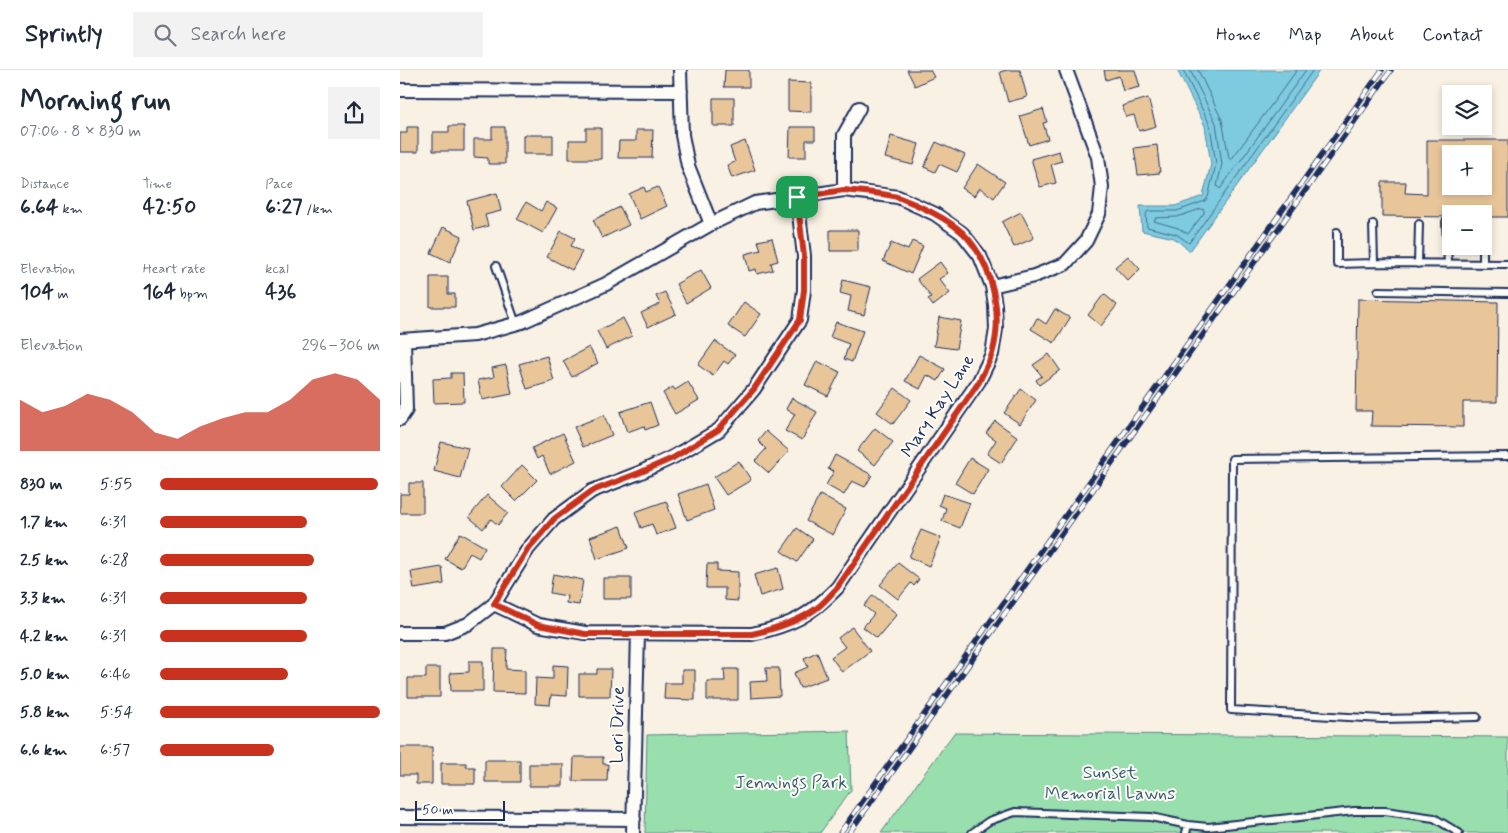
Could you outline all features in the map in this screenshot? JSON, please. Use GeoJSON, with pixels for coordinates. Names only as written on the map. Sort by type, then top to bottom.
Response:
{"type":"FeatureCollection","features":[{"type":"Feature","properties":{"kind":"street"},"geometry":{"type":"LineString","coordinates":[[680,70],[682,134],[688,166],[711,224]]}},
{"type":"Feature","properties":{"kind":"street"},"geometry":{"type":"LineString","coordinates":[[992,286],[1034,276],[1065,264],[1086,241],[1099,214],[1102,186],[1098,157],[1066,70]]}},
{"type":"Feature","properties":{"kind":"street"},"geometry":{"type":"LineString","coordinates":[[400,90],[681,91]]}},
{"type":"Feature","properties":{"kind":"street"},"geometry":{"type":"LineString","coordinates":[[844,190],[844,135],[859,108]]}},
{"type":"Feature","properties":{"kind":"street","name":"Mary Kay Lane"},"geometry":{"type":"LineString","coordinates":[[402,340],[476,335],[516,324],[606,284],[711,224],[755,203],[844,190],[898,197],[935,214],[962,233],[980,256],[992,286],[996,329],[992,354],[979,382],[837,588],[818,607],[778,628],[752,634],[585,634],[538,625],[494,604]]}},
{"type":"Feature","properties":{"kind":"street"},"geometry":{"type":"LineString","coordinates":[[400,633],[445,634],[468,624],[494,604],[528,549],[554,519],[592,491],[673,458],[718,430],[754,389],[800,320],[804,290],[804,256],[797,197]]}},
{"type":"Feature","properties":{"kind":"street"},"geometry":{"type":"LineString","coordinates":[[400,419],[406,410],[402,340]]}},
{"type":"Feature","properties":{"kind":"street","name":"Lori Drive"},"geometry":{"type":"LineString","coordinates":[[633,833],[638,633]]}},
{"type":"Feature","properties":{"kind":"street"},"geometry":{"type":"LineString","coordinates":[[400,817],[634,819]]}},
{"type":"Feature","properties":{"kind":"lane"},"geometry":{"type":"LineString","coordinates":[[1373,224],[1374,263]]}},
{"type":"Feature","properties":{"kind":"lane"},"geometry":{"type":"LineString","coordinates":[[1418,264],[1419,224]]}},
{"type":"Feature","properties":{"kind":"lane"},"geometry":{"type":"LineString","coordinates":[[1337,232],[1336,264],[1508,264]]}},
{"type":"Feature","properties":{"kind":"lane"},"geometry":{"type":"LineString","coordinates":[[1448,255],[1448,264]]}},
{"type":"Feature","properties":{"kind":"lane"},"geometry":{"type":"LineString","coordinates":[[1483,255],[1483,264]]}},
{"type":"Feature","properties":{"kind":"lane"},"geometry":{"type":"LineString","coordinates":[[496,266],[516,324]]}},
{"type":"Feature","properties":{"kind":"lane"},"geometry":{"type":"LineString","coordinates":[[1378,291],[1508,293]]}},
{"type":"Feature","properties":{"kind":"lane"},"geometry":{"type":"LineString","coordinates":[[1477,717],[1382,719],[1230,710],[1232,460],[1508,456]]}},
{"type":"Feature","properties":{"kind":"lane"},"geometry":{"type":"LineString","coordinates":[[972,833],[989,821],[1015,812],[1151,817],[1208,827],[1354,811],[1385,811],[1434,818],[1459,833]]}},
{"type":"Feature","properties":{"kind":"lane"},"geometry":{"type":"LineString","coordinates":[[1186,833],[1188,825]]}},
{"type":"Feature","properties":{"kind":"green space","name":"Jennings Park"},"geometry":{"type":"Polygon","coordinates":[[[849,731],[851,790],[820,833],[645,833],[647,735],[849,731]]]}},
{"type":"Feature","properties":{"kind":"green space","name":"Sunset Memorial Lawns"},"geometry":{"type":"Polygon","coordinates":[[[954,733],[1508,737],[1508,833],[881,833],[954,733]]]}},
{"type":"Feature","properties":{"kind":"water"},"geometry":{"type":"Polygon","coordinates":[[[1177,70],[1320,70],[1190,251],[1174,238],[1142,231],[1140,206],[1175,206],[1203,196],[1211,164],[1205,126],[1177,70]]]}},
{"type":"Feature","properties":{"kind":"building"},"geometry":{"type":"Polygon","coordinates":[[[725,70],[749,70],[749,87],[724,87],[725,70]]]}},
{"type":"Feature","properties":{"kind":"building"},"geometry":{"type":"Polygon","coordinates":[[[907,70],[930,70],[934,77],[915,86],[907,70]]]}},
{"type":"Feature","properties":{"kind":"building"},"geometry":{"type":"Polygon","coordinates":[[[1020,70],[1027,97],[1008,102],[1000,72],[1020,70]]]}},
{"type":"Feature","properties":{"kind":"building"},"geometry":{"type":"Polygon","coordinates":[[[1104,70],[1135,70],[1140,87],[1123,91],[1119,76],[1106,80],[1104,70]]]}},
{"type":"Feature","properties":{"kind":"building"},"geometry":{"type":"Polygon","coordinates":[[[788,82],[811,83],[811,112],[788,111],[788,82]]]}},
{"type":"Feature","properties":{"kind":"building"},"geometry":{"type":"Polygon","coordinates":[[[713,98],[734,98],[734,126],[713,126],[713,98]]]}},
{"type":"Feature","properties":{"kind":"building"},"geometry":{"type":"Polygon","coordinates":[[[1148,98],[1156,126],[1139,131],[1134,115],[1126,117],[1122,106],[1148,98]]]}},
{"type":"Feature","properties":{"kind":"building"},"geometry":{"type":"Polygon","coordinates":[[[1043,109],[1047,122],[1043,123],[1048,139],[1029,145],[1020,116],[1043,109]]]}},
{"type":"Feature","properties":{"kind":"building"},"geometry":{"type":"Polygon","coordinates":[[[449,126],[464,126],[464,151],[433,151],[433,132],[449,132],[449,126]]]}},
{"type":"Feature","properties":{"kind":"building"},"geometry":{"type":"Polygon","coordinates":[[[407,127],[418,127],[418,152],[400,152],[400,133],[407,133],[407,127]]]}},
{"type":"Feature","properties":{"kind":"building"},"geometry":{"type":"Polygon","coordinates":[[[492,127],[505,127],[505,164],[488,164],[488,158],[474,157],[474,139],[492,139],[492,127]]]}},
{"type":"Feature","properties":{"kind":"building"},"geometry":{"type":"Polygon","coordinates":[[[790,127],[815,127],[815,140],[806,140],[806,157],[789,157],[790,127]]]}},
{"type":"Feature","properties":{"kind":"building"},"geometry":{"type":"Polygon","coordinates":[[[586,128],[601,128],[601,159],[569,159],[569,140],[586,140],[586,128]]]}},
{"type":"Feature","properties":{"kind":"building"},"geometry":{"type":"Polygon","coordinates":[[[636,130],[653,130],[652,158],[618,158],[619,141],[636,141],[636,130]]]}},
{"type":"Feature","properties":{"kind":"building"},"geometry":{"type":"Polygon","coordinates":[[[523,135],[553,135],[553,154],[523,154],[523,135]]]}},
{"type":"Feature","properties":{"kind":"building"},"geometry":{"type":"Polygon","coordinates":[[[891,136],[919,144],[913,165],[885,158],[891,136]]]}},
{"type":"Feature","properties":{"kind":"building"},"geometry":{"type":"Polygon","coordinates":[[[1427,140],[1508,140],[1508,217],[1492,217],[1492,205],[1442,205],[1442,217],[1382,216],[1382,182],[1406,182],[1405,193],[1427,194],[1427,140]]]}},
{"type":"Feature","properties":{"kind":"building"},"geometry":{"type":"Polygon","coordinates":[[[745,141],[755,170],[732,178],[727,165],[735,162],[730,147],[745,141]]]}},
{"type":"Feature","properties":{"kind":"building"},"geometry":{"type":"Polygon","coordinates":[[[936,142],[965,155],[957,172],[939,164],[935,172],[924,167],[936,142]]]}},
{"type":"Feature","properties":{"kind":"building"},"geometry":{"type":"Polygon","coordinates":[[[1157,145],[1160,173],[1138,175],[1134,148],[1157,145]]]}},
{"type":"Feature","properties":{"kind":"building"},"geometry":{"type":"Polygon","coordinates":[[[1059,151],[1062,161],[1051,164],[1056,183],[1040,187],[1031,159],[1059,151]]]}},
{"type":"Feature","properties":{"kind":"building"},"geometry":{"type":"Polygon","coordinates":[[[978,164],[1005,182],[994,198],[980,188],[974,196],[962,188],[978,164]]]}},
{"type":"Feature","properties":{"kind":"building"},"geometry":{"type":"Polygon","coordinates":[[[644,187],[646,192],[658,187],[667,206],[640,219],[629,194],[644,187]]]}},
{"type":"Feature","properties":{"kind":"building"},"geometry":{"type":"Polygon","coordinates":[[[497,193],[501,211],[485,215],[488,226],[474,230],[467,201],[497,193]]]}},
{"type":"Feature","properties":{"kind":"building"},"geometry":{"type":"Polygon","coordinates":[[[526,202],[541,211],[546,202],[557,208],[543,233],[517,219],[526,202]]]}},
{"type":"Feature","properties":{"kind":"building"},"geometry":{"type":"Polygon","coordinates":[[[620,207],[629,225],[602,238],[593,220],[620,207]]]}},
{"type":"Feature","properties":{"kind":"building"},"geometry":{"type":"Polygon","coordinates":[[[1021,212],[1034,238],[1014,247],[1002,222],[1021,212]]]}},
{"type":"Feature","properties":{"kind":"building"},"geometry":{"type":"Polygon","coordinates":[[[443,227],[462,236],[450,262],[431,253],[443,227]]]}},
{"type":"Feature","properties":{"kind":"building"},"geometry":{"type":"Polygon","coordinates":[[[830,230],[858,230],[858,251],[830,251],[830,230]]]}},
{"type":"Feature","properties":{"kind":"building"},"geometry":{"type":"Polygon","coordinates":[[[561,231],[575,238],[571,246],[582,252],[572,270],[547,257],[561,231]]]}},
{"type":"Feature","properties":{"kind":"building"},"geometry":{"type":"Polygon","coordinates":[[[772,238],[778,261],[771,263],[773,270],[757,274],[756,269],[749,271],[745,254],[761,250],[758,241],[772,238]]]}},
{"type":"Feature","properties":{"kind":"building"},"geometry":{"type":"Polygon","coordinates":[[[912,241],[923,246],[911,274],[883,261],[891,243],[908,250],[912,241]]]}},
{"type":"Feature","properties":{"kind":"building"},"geometry":{"type":"Polygon","coordinates":[[[1128,256],[1140,269],[1128,281],[1115,267],[1128,256]]]}},
{"type":"Feature","properties":{"kind":"building"},"geometry":{"type":"Polygon","coordinates":[[[940,262],[948,273],[939,279],[950,293],[933,306],[928,299],[931,297],[917,279],[940,262]]]}},
{"type":"Feature","properties":{"kind":"building"},"geometry":{"type":"Polygon","coordinates":[[[701,270],[711,288],[686,303],[676,284],[701,270]]]}},
{"type":"Feature","properties":{"kind":"building"},"geometry":{"type":"Polygon","coordinates":[[[430,277],[448,277],[448,294],[455,294],[455,307],[430,307],[430,277]]]}},
{"type":"Feature","properties":{"kind":"building"},"geometry":{"type":"Polygon","coordinates":[[[843,280],[871,287],[864,315],[848,311],[851,296],[840,293],[843,280]]]}},
{"type":"Feature","properties":{"kind":"building"},"geometry":{"type":"Polygon","coordinates":[[[665,292],[676,314],[648,327],[641,313],[660,304],[656,296],[665,292]]]}},
{"type":"Feature","properties":{"kind":"building"},"geometry":{"type":"Polygon","coordinates":[[[1104,294],[1117,305],[1101,326],[1088,315],[1104,294]]]}},
{"type":"Feature","properties":{"kind":"building"},"geometry":{"type":"Polygon","coordinates":[[[1358,299],[1498,302],[1497,402],[1463,402],[1463,427],[1371,426],[1372,411],[1356,411],[1358,299]]]}},
{"type":"Feature","properties":{"kind":"building"},"geometry":{"type":"Polygon","coordinates":[[[744,302],[761,314],[745,337],[728,326],[744,302]]]}},
{"type":"Feature","properties":{"kind":"building"},"geometry":{"type":"Polygon","coordinates":[[[1055,309],[1070,318],[1054,343],[1031,329],[1037,318],[1046,324],[1055,309]]]}},
{"type":"Feature","properties":{"kind":"building"},"geometry":{"type":"Polygon","coordinates":[[[939,317],[961,321],[956,349],[934,346],[939,317]]]}},
{"type":"Feature","properties":{"kind":"building"},"geometry":{"type":"Polygon","coordinates":[[[623,318],[632,336],[606,349],[597,331],[623,318]]]}},
{"type":"Feature","properties":{"kind":"building"},"geometry":{"type":"Polygon","coordinates":[[[836,322],[863,331],[852,362],[844,359],[849,344],[830,337],[836,322]]]}},
{"type":"Feature","properties":{"kind":"building"},"geometry":{"type":"Polygon","coordinates":[[[715,341],[735,355],[728,364],[724,361],[713,376],[698,365],[715,341]]]}},
{"type":"Feature","properties":{"kind":"building"},"geometry":{"type":"Polygon","coordinates":[[[589,347],[598,363],[572,377],[563,361],[589,347]]]}},
{"type":"Feature","properties":{"kind":"building"},"geometry":{"type":"Polygon","coordinates":[[[1049,354],[1060,370],[1039,385],[1036,380],[1042,376],[1033,365],[1049,354]]]}},
{"type":"Feature","properties":{"kind":"building"},"geometry":{"type":"Polygon","coordinates":[[[919,355],[945,369],[938,381],[927,375],[920,389],[905,381],[919,355]]]}},
{"type":"Feature","properties":{"kind":"building"},"geometry":{"type":"Polygon","coordinates":[[[547,356],[554,381],[527,389],[519,364],[547,356]]]}},
{"type":"Feature","properties":{"kind":"building"},"geometry":{"type":"Polygon","coordinates":[[[817,361],[840,372],[828,396],[805,385],[817,361]]]}},
{"type":"Feature","properties":{"kind":"building"},"geometry":{"type":"Polygon","coordinates":[[[506,365],[512,394],[482,400],[478,380],[494,377],[492,368],[506,365]]]}},
{"type":"Feature","properties":{"kind":"building"},"geometry":{"type":"Polygon","coordinates":[[[451,373],[463,373],[464,402],[434,403],[433,379],[451,378],[451,373]]]}},
{"type":"Feature","properties":{"kind":"building"},"geometry":{"type":"Polygon","coordinates":[[[688,382],[699,400],[675,414],[663,393],[673,387],[675,390],[688,382]]]}},
{"type":"Feature","properties":{"kind":"building"},"geometry":{"type":"Polygon","coordinates":[[[895,388],[911,400],[893,424],[877,412],[895,388]]]}},
{"type":"Feature","properties":{"kind":"building"},"geometry":{"type":"Polygon","coordinates":[[[1021,389],[1036,400],[1020,424],[1004,413],[1021,389]]]}},
{"type":"Feature","properties":{"kind":"building"},"geometry":{"type":"Polygon","coordinates":[[[792,398],[817,412],[802,440],[785,431],[795,414],[786,409],[792,398]]]}},
{"type":"Feature","properties":{"kind":"building"},"geometry":{"type":"Polygon","coordinates":[[[650,402],[658,425],[645,430],[644,426],[627,432],[620,412],[650,402]]]}},
{"type":"Feature","properties":{"kind":"building"},"geometry":{"type":"Polygon","coordinates":[[[604,415],[612,435],[583,447],[574,427],[604,415]]]}},
{"type":"Feature","properties":{"kind":"building"},"geometry":{"type":"Polygon","coordinates":[[[995,421],[1018,437],[1001,463],[987,454],[996,440],[986,433],[995,421]]]}},
{"type":"Feature","properties":{"kind":"building"},"geometry":{"type":"Polygon","coordinates":[[[875,428],[893,442],[875,465],[857,451],[875,428]]]}},
{"type":"Feature","properties":{"kind":"building"},"geometry":{"type":"Polygon","coordinates":[[[766,431],[789,451],[769,473],[755,461],[766,449],[758,441],[766,431]]]}},
{"type":"Feature","properties":{"kind":"building"},"geometry":{"type":"Polygon","coordinates":[[[563,433],[576,461],[550,474],[542,456],[537,459],[532,448],[563,433]]]}},
{"type":"Feature","properties":{"kind":"building"},"geometry":{"type":"Polygon","coordinates":[[[441,442],[468,448],[460,478],[434,471],[441,442]]]}},
{"type":"Feature","properties":{"kind":"building"},"geometry":{"type":"Polygon","coordinates":[[[835,455],[872,475],[865,487],[852,481],[844,495],[826,485],[834,471],[828,469],[835,455]]]}},
{"type":"Feature","properties":{"kind":"building"},"geometry":{"type":"Polygon","coordinates":[[[970,458],[988,469],[973,494],[955,483],[970,458]]]}},
{"type":"Feature","properties":{"kind":"building"},"geometry":{"type":"Polygon","coordinates":[[[739,461],[751,480],[726,495],[714,477],[739,461]]]}},
{"type":"Feature","properties":{"kind":"building"},"geometry":{"type":"Polygon","coordinates":[[[522,465],[537,480],[516,501],[502,487],[522,465]]]}},
{"type":"Feature","properties":{"kind":"building"},"geometry":{"type":"Polygon","coordinates":[[[409,483],[423,483],[423,513],[400,513],[400,494],[409,494],[409,483]]]}},
{"type":"Feature","properties":{"kind":"building"},"geometry":{"type":"Polygon","coordinates":[[[706,484],[714,510],[687,520],[678,494],[706,484]]]}},
{"type":"Feature","properties":{"kind":"building"},"geometry":{"type":"Polygon","coordinates":[[[943,494],[970,503],[960,528],[942,521],[946,508],[939,505],[943,494]]]}},
{"type":"Feature","properties":{"kind":"building"},"geometry":{"type":"Polygon","coordinates":[[[487,495],[508,513],[498,525],[491,519],[483,529],[469,517],[487,495]]]}},
{"type":"Feature","properties":{"kind":"building"},"geometry":{"type":"Polygon","coordinates":[[[820,495],[846,509],[833,535],[806,521],[820,495]]]}},
{"type":"Feature","properties":{"kind":"building"},"geometry":{"type":"Polygon","coordinates":[[[666,501],[676,528],[656,535],[652,524],[641,528],[635,512],[666,501]]]}},
{"type":"Feature","properties":{"kind":"building"},"geometry":{"type":"Polygon","coordinates":[[[621,526],[629,548],[597,559],[590,537],[621,526]]]}},
{"type":"Feature","properties":{"kind":"building"},"geometry":{"type":"Polygon","coordinates":[[[797,528],[813,539],[797,562],[781,551],[797,528]]]}},
{"type":"Feature","properties":{"kind":"building"},"geometry":{"type":"Polygon","coordinates":[[[921,530],[941,538],[929,566],[909,557],[921,530]]]}},
{"type":"Feature","properties":{"kind":"building"},"geometry":{"type":"Polygon","coordinates":[[[460,533],[485,547],[479,558],[470,553],[461,568],[445,559],[460,533]]]}},
{"type":"Feature","properties":{"kind":"building"},"geometry":{"type":"Polygon","coordinates":[[[898,563],[919,579],[914,586],[911,583],[898,599],[880,585],[898,563]]]}},
{"type":"Feature","properties":{"kind":"building"},"geometry":{"type":"Polygon","coordinates":[[[707,564],[717,564],[717,571],[738,572],[738,601],[725,600],[725,588],[706,588],[707,564]]]}},
{"type":"Feature","properties":{"kind":"building"},"geometry":{"type":"Polygon","coordinates":[[[442,567],[444,584],[414,589],[411,572],[442,567]]]}},
{"type":"Feature","properties":{"kind":"building"},"geometry":{"type":"Polygon","coordinates":[[[778,568],[783,589],[760,596],[754,575],[778,568]]]}},
{"type":"Feature","properties":{"kind":"building"},"geometry":{"type":"Polygon","coordinates":[[[553,574],[583,580],[579,605],[566,603],[567,596],[550,593],[553,574]]]}},
{"type":"Feature","properties":{"kind":"building"},"geometry":{"type":"Polygon","coordinates":[[[603,578],[631,578],[631,599],[603,599],[603,578]]]}},
{"type":"Feature","properties":{"kind":"building"},"geometry":{"type":"Polygon","coordinates":[[[873,595],[897,614],[877,638],[863,627],[874,614],[864,606],[873,595]]]}},
{"type":"Feature","properties":{"kind":"building"},"geometry":{"type":"Polygon","coordinates":[[[852,627],[870,651],[842,672],[831,657],[845,647],[838,638],[852,627]]]}},
{"type":"Feature","properties":{"kind":"building"},"geometry":{"type":"Polygon","coordinates":[[[494,649],[507,649],[506,669],[525,670],[525,693],[493,692],[494,649]]]}},
{"type":"Feature","properties":{"kind":"building"},"geometry":{"type":"Polygon","coordinates":[[[817,652],[827,678],[800,688],[794,673],[808,667],[804,658],[817,652]]]}},
{"type":"Feature","properties":{"kind":"building"},"geometry":{"type":"Polygon","coordinates":[[[469,661],[483,661],[483,691],[451,691],[450,673],[469,672],[469,661]]]}},
{"type":"Feature","properties":{"kind":"building"},"geometry":{"type":"Polygon","coordinates":[[[553,665],[568,666],[567,696],[551,695],[550,705],[535,704],[536,678],[553,679],[553,665]]]}},
{"type":"Feature","properties":{"kind":"building"},"geometry":{"type":"Polygon","coordinates":[[[426,668],[440,668],[440,697],[408,697],[408,678],[426,678],[426,668]]]}},
{"type":"Feature","properties":{"kind":"building"},"geometry":{"type":"Polygon","coordinates":[[[766,668],[779,668],[780,696],[751,698],[750,682],[767,681],[766,668]]]}},
{"type":"Feature","properties":{"kind":"building"},"geometry":{"type":"Polygon","coordinates":[[[597,669],[611,669],[610,696],[579,696],[579,674],[597,674],[597,669]]]}},
{"type":"Feature","properties":{"kind":"building"},"geometry":{"type":"Polygon","coordinates":[[[724,669],[738,669],[738,700],[707,700],[707,681],[725,681],[724,669]]]}},
{"type":"Feature","properties":{"kind":"building"},"geometry":{"type":"Polygon","coordinates":[[[682,670],[695,670],[695,700],[664,699],[665,683],[682,683],[682,670]]]}},
{"type":"Feature","properties":{"kind":"building"},"geometry":{"type":"Polygon","coordinates":[[[400,747],[432,747],[432,784],[416,784],[416,775],[400,775],[400,747]]]}},
{"type":"Feature","properties":{"kind":"building"},"geometry":{"type":"Polygon","coordinates":[[[574,757],[603,757],[603,764],[608,764],[607,781],[573,781],[574,757]]]}},
{"type":"Feature","properties":{"kind":"building"},"geometry":{"type":"Polygon","coordinates":[[[485,760],[520,760],[520,782],[485,782],[485,760]]]}},
{"type":"Feature","properties":{"kind":"building"},"geometry":{"type":"Polygon","coordinates":[[[441,763],[466,763],[466,767],[475,767],[475,784],[441,784],[441,763]]]}},
{"type":"Feature","properties":{"kind":"building"},"geometry":{"type":"Polygon","coordinates":[[[529,764],[563,764],[563,786],[529,786],[529,764]]]}},
{"type":"Feature","properties":{"kind":"railway"},"geometry":{"type":"LineString","coordinates":[[840,833],[1382,70]]}},
{"type":"Feature","properties":{"kind":"railway"},"geometry":{"type":"LineString","coordinates":[[849,833],[1391,70]]}},
{"type":"Feature","properties":{"kind":"route"},"geometry":{"type":"LineString","coordinates":[[844,190],[898,197],[935,214],[962,233],[980,256],[992,286],[995,305],[996,329],[992,354],[979,382],[837,588],[818,607],[798,619],[778,628],[752,634],[585,634],[538,625],[494,604],[528,549],[554,519],[592,491],[673,458],[718,430],[754,389],[800,320],[804,290],[804,256],[797,197],[844,190]]}}]}
